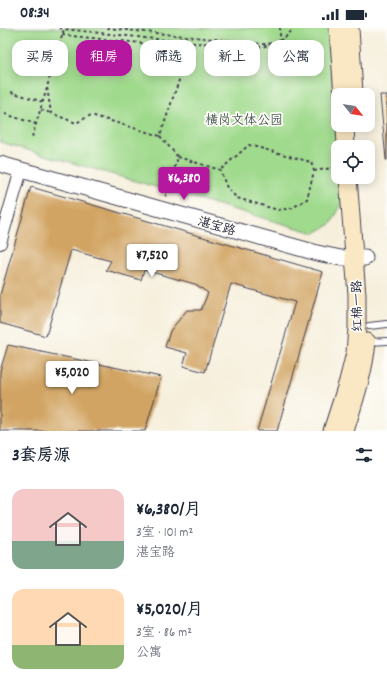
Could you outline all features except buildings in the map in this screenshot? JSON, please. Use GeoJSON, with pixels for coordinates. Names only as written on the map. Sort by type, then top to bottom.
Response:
{"type":"FeatureCollection","features":[{"type":"Feature","properties":{"kind":"main road"},"geometry":{"type":"LineString","coordinates":[[338,28],[342,88]]}},
{"type":"Feature","properties":{"kind":"main road"},"geometry":{"type":"LineString","coordinates":[[350,28],[354,88]]}},
{"type":"Feature","properties":{"kind":"main road","name":"红棉一路"},"geometry":{"type":"LineString","coordinates":[[345,431],[359,387],[366,358],[368,334],[360,258],[349,184]]}},
{"type":"Feature","properties":{"kind":"main road","name":"红棉一路"},"geometry":{"type":"LineString","coordinates":[[332,431],[348,381],[354,353],[357,328],[360,258],[360,184]]}},
{"type":"Feature","properties":{"kind":"street","name":"湛宝路"},"geometry":{"type":"LineString","coordinates":[[0,164],[317,253],[341,258],[360,258]]}},
{"type":"Feature","properties":{"kind":"street"},"geometry":{"type":"LineString","coordinates":[[0,243],[21,170]]}},
{"type":"Feature","properties":{"kind":"lane"},"geometry":{"type":"LineString","coordinates":[[368,334],[387,324]]}},
{"type":"Feature","properties":{"kind":"lane"},"geometry":{"type":"LineString","coordinates":[[368,334],[387,341]]}},
{"type":"Feature","properties":{"kind":"path"},"geometry":{"type":"LineString","coordinates":[[59,28],[164,40]]}},
{"type":"Feature","properties":{"kind":"path"},"geometry":{"type":"LineString","coordinates":[[99,33],[100,28]]}},
{"type":"Feature","properties":{"kind":"path"},"geometry":{"type":"LineString","coordinates":[[107,28],[262,44],[272,44],[281,41],[293,28]]}},
{"type":"Feature","properties":{"kind":"path"},"geometry":{"type":"LineString","coordinates":[[260,47],[280,40],[280,28]]}},
{"type":"Feature","properties":{"kind":"path"},"geometry":{"type":"LineString","coordinates":[[61,40],[64,29]]}},
{"type":"Feature","properties":{"kind":"path"},"geometry":{"type":"LineString","coordinates":[[62,35],[140,43]]}},
{"type":"Feature","properties":{"kind":"path"},"geometry":{"type":"LineString","coordinates":[[32,137],[50,76]]}},
{"type":"Feature","properties":{"kind":"path"},"geometry":{"type":"LineString","coordinates":[[160,136],[180,76]]}},
{"type":"Feature","properties":{"kind":"path"},"geometry":{"type":"LineString","coordinates":[[47,87],[51,113]]}},
{"type":"Feature","properties":{"kind":"path"},"geometry":{"type":"LineString","coordinates":[[11,92],[42,102]]}},
{"type":"Feature","properties":{"kind":"path"},"geometry":{"type":"LineString","coordinates":[[40,110],[76,123],[91,115],[160,136],[178,157],[220,170]]}},
{"type":"Feature","properties":{"kind":"path"},"geometry":{"type":"LineString","coordinates":[[5,114],[36,124]]}},
{"type":"Feature","properties":{"kind":"path"},"geometry":{"type":"LineString","coordinates":[[249,145],[311,162],[314,171],[307,199],[292,208],[278,210],[237,198],[227,188],[220,170],[249,145]]}},
{"type":"Feature","properties":{"kind":"path"},"geometry":{"type":"LineString","coordinates":[[162,209],[178,157]]}},
{"type":"Feature","properties":{"kind":"path"},"geometry":{"type":"LineString","coordinates":[[314,171],[331,168]]}},
{"type":"Feature","properties":{"kind":"green space","name":"横岗文体公园"},"geometry":{"type":"Polygon","coordinates":[[[0,28],[328,28],[333,88],[331,88],[331,132],[336,132],[337,140],[331,140],[331,184],[341,184],[342,204],[331,224],[315,233],[0,142],[0,28]]]}}]}
